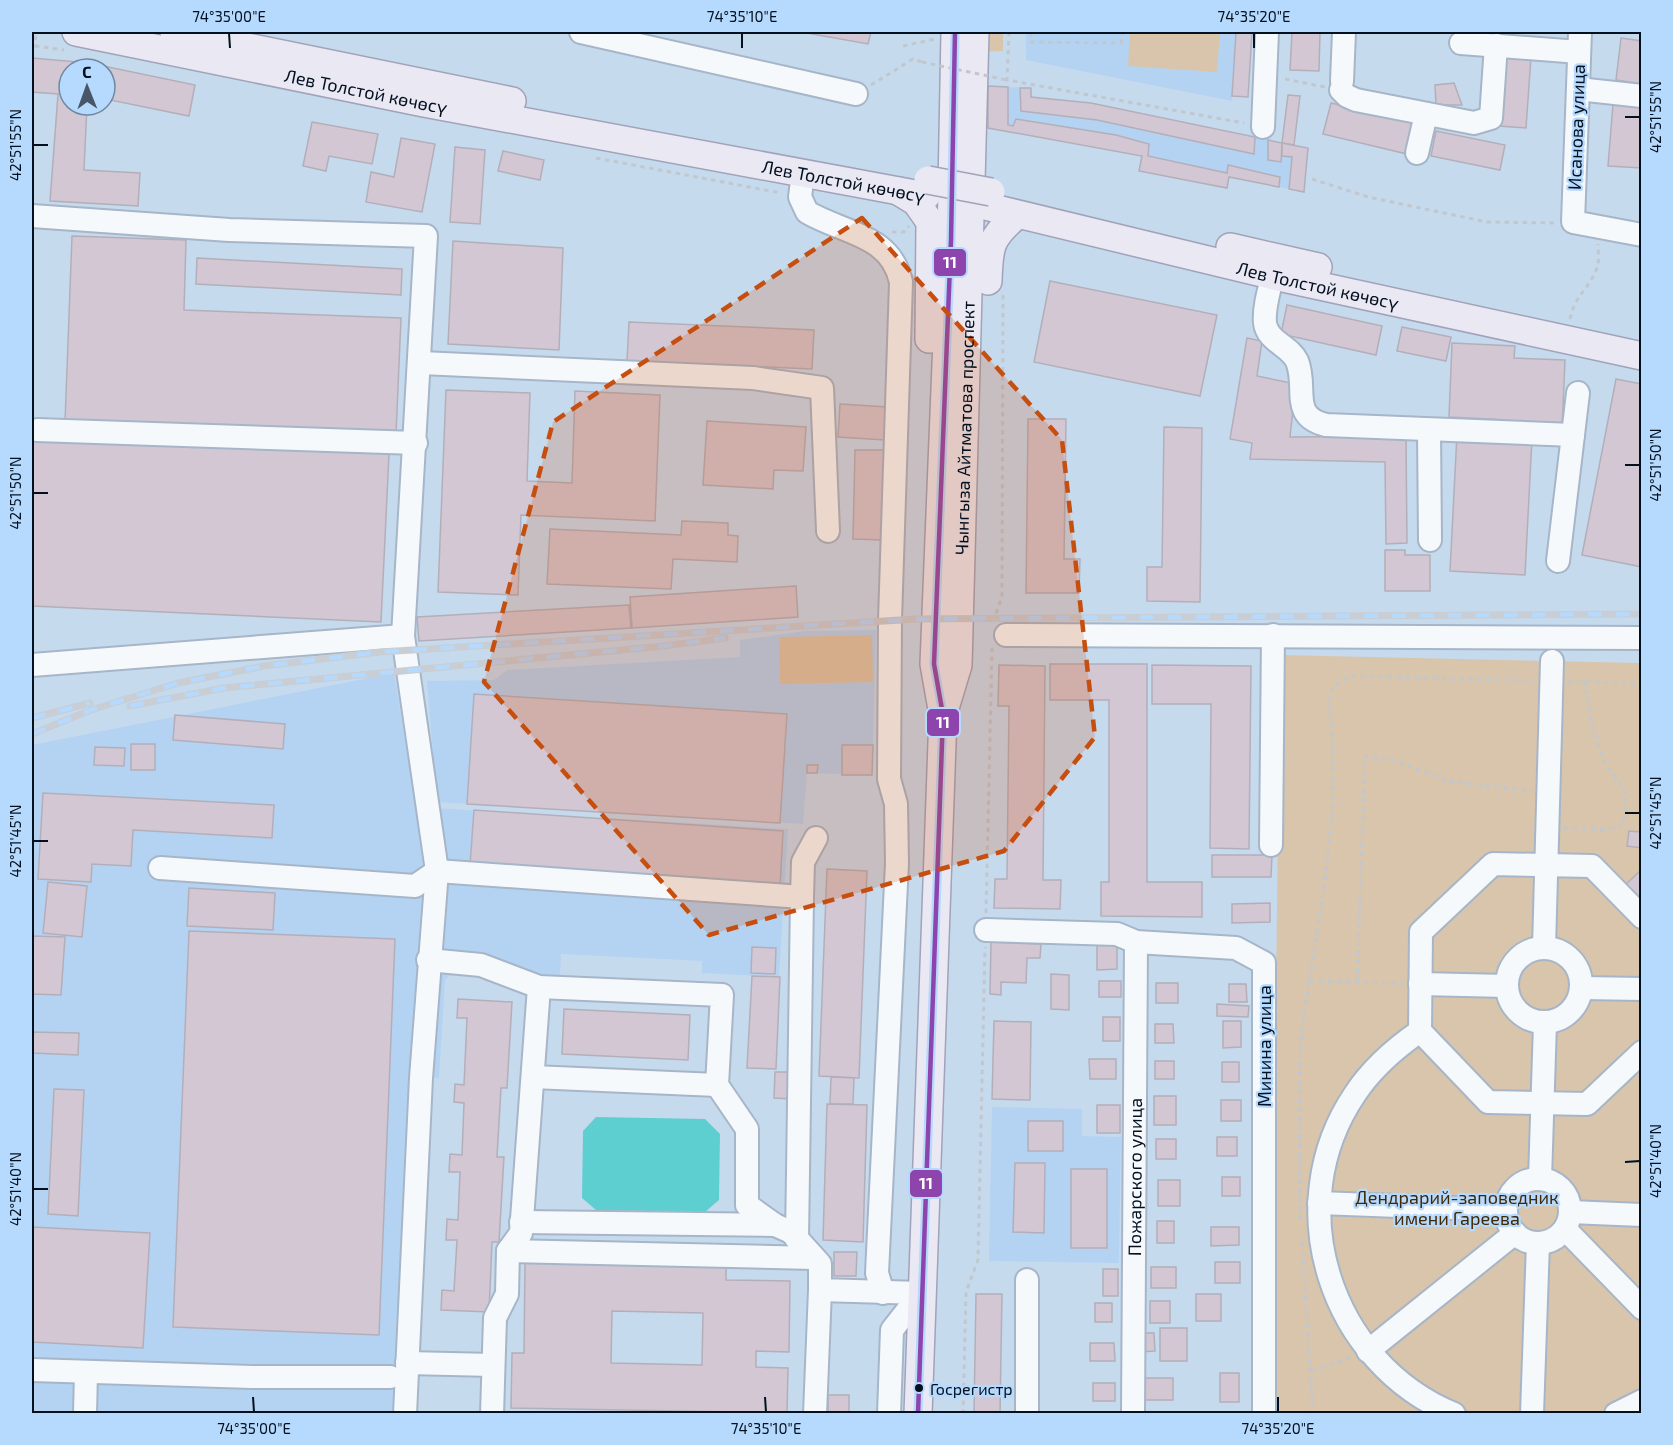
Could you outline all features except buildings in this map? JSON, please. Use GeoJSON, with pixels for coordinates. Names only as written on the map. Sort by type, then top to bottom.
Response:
{"type":"FeatureCollection","features":[{"type":"Feature","properties":{"kind":"main road","name":"Лев Толстой көчөсү"},"geometry":{"type":"LineString","coordinates":[[76,32],[423,103],[803,173],[897,190],[927,188]]}},
{"type":"Feature","properties":{"kind":"main road","name":"Лев Толстой көчөсү"},"geometry":{"type":"LineString","coordinates":[[174,32],[990,200],[1641,356]]}},
{"type":"Feature","properties":{"kind":"main road","name":"Чынгыза Айтматова проспект"},"geometry":{"type":"LineString","coordinates":[[918,1413],[943,715],[934,664],[949,595],[975,32]]}},
{"type":"Feature","properties":{"kind":"main road","name":"Чынгыза Айтматова проспект"},"geometry":{"type":"LineString","coordinates":[[946,35],[951,240],[949,595]]}},
{"type":"Feature","properties":{"kind":"main road"},"geometry":{"type":"LineString","coordinates":[[897,190],[916,202],[930,222],[928,555],[949,595]]}},
{"type":"Feature","properties":{"kind":"main road","name":"Лев Толстой көчөсү"},"geometry":{"type":"LineString","coordinates":[[990,200],[1017,215],[1641,340]]}},
{"type":"Feature","properties":{"kind":"main road"},"geometry":{"type":"LineString","coordinates":[[949,595],[973,557],[980,496],[990,245],[1000,229],[1017,215]]}},
{"type":"Feature","properties":{"kind":"street"},"geometry":{"type":"LineString","coordinates":[[581,32],[856,94]]}},
{"type":"Feature","properties":{"kind":"street"},"geometry":{"type":"LineString","coordinates":[[1263,127],[1267,32]]}},
{"type":"Feature","properties":{"kind":"street"},"geometry":{"type":"LineString","coordinates":[[1344,32],[1341,85],[1347,96],[1356,100],[1474,123],[1491,118],[1496,45]]}},
{"type":"Feature","properties":{"kind":"street"},"geometry":{"type":"LineString","coordinates":[[1461,43],[1496,45],[1580,42]]}},
{"type":"Feature","properties":{"kind":"street","name":"Исанова улица"},"geometry":{"type":"LineString","coordinates":[[1573,222],[1580,42]]}},
{"type":"Feature","properties":{"kind":"street"},"geometry":{"type":"LineString","coordinates":[[1578,89],[1641,96]]}},
{"type":"Feature","properties":{"kind":"street"},"geometry":{"type":"LineString","coordinates":[[1417,153],[1426,114]]}},
{"type":"Feature","properties":{"kind":"street"},"geometry":{"type":"LineString","coordinates":[[803,173],[800,197],[807,212],[871,239],[895,262],[901,282],[890,621],[889,779],[896,804],[897,863],[877,1273],[883,1293]]}},
{"type":"Feature","properties":{"kind":"street"},"geometry":{"type":"LineString","coordinates":[[32,216],[229,230],[426,236],[421,363],[403,636],[437,871],[428,960],[399,1370],[405,1413]]}},
{"type":"Feature","properties":{"kind":"street"},"geometry":{"type":"LineString","coordinates":[[1573,222],[1641,235]]}},
{"type":"Feature","properties":{"kind":"street"},"geometry":{"type":"LineString","coordinates":[[1275,267],[1264,320],[1266,331],[1296,358],[1304,412],[1313,422],[1326,425],[1573,435]]}},
{"type":"Feature","properties":{"kind":"street"},"geometry":{"type":"LineString","coordinates":[[421,363],[753,378],[822,388],[828,531]]}},
{"type":"Feature","properties":{"kind":"street"},"geometry":{"type":"LineString","coordinates":[[1558,561],[1578,393]]}},
{"type":"Feature","properties":{"kind":"street"},"geometry":{"type":"LineString","coordinates":[[37,430],[416,442]]}},
{"type":"Feature","properties":{"kind":"street"},"geometry":{"type":"LineString","coordinates":[[1429,430],[1430,540]]}},
{"type":"Feature","properties":{"kind":"street"},"geometry":{"type":"LineString","coordinates":[[997,635],[1641,638]]}},
{"type":"Feature","properties":{"kind":"street"},"geometry":{"type":"LineString","coordinates":[[1270,845],[1273,635]]}},
{"type":"Feature","properties":{"kind":"street"},"geometry":{"type":"LineString","coordinates":[[32,665],[403,636]]}},
{"type":"Feature","properties":{"kind":"street"},"geometry":{"type":"LineString","coordinates":[[1544,948],[1552,671]]}},
{"type":"Feature","properties":{"kind":"street"},"geometry":{"type":"LineString","coordinates":[[797,1240],[801,897],[803,862],[816,838]]}},
{"type":"Feature","properties":{"kind":"street"},"geometry":{"type":"LineString","coordinates":[[1641,917],[1592,866],[1493,864],[1421,932],[1420,984],[1420,1031],[1488,1102],[1587,1104],[1641,1052]]}},
{"type":"Feature","properties":{"kind":"street"},"geometry":{"type":"LineString","coordinates":[[160,868],[415,886],[437,871],[801,897]]}},
{"type":"Feature","properties":{"kind":"street","name":"Минина улица"},"geometry":{"type":"LineString","coordinates":[[986,930],[1117,934],[1136,942],[1236,948],[1264,963],[1264,1413]]}},
{"type":"Feature","properties":{"kind":"street","name":"Пожарского улица"},"geometry":{"type":"LineString","coordinates":[[1133,1413],[1136,942]]}},
{"type":"Feature","properties":{"kind":"street"},"geometry":{"type":"LineString","coordinates":[[1544,948],[1559,951],[1571,960],[1579,973],[1582,988],[1578,1001],[1570,1012],[1558,1020],[1545,1023],[1530,1020],[1518,1012],[1510,1000],[1507,986],[1509,972],[1517,959],[1529,951],[1544,948]]}},
{"type":"Feature","properties":{"kind":"street"},"geometry":{"type":"LineString","coordinates":[[428,960],[481,965],[539,987],[722,995],[717,1085],[747,1129],[747,1205],[775,1225],[790,1232],[820,1264],[815,1413]]}},
{"type":"Feature","properties":{"kind":"street"},"geometry":{"type":"LineString","coordinates":[[1420,984],[1507,986]]}},
{"type":"Feature","properties":{"kind":"street"},"geometry":{"type":"LineString","coordinates":[[492,1413],[495,1318],[507,1294],[508,1251],[521,1233],[539,987]]}},
{"type":"Feature","properties":{"kind":"street"},"geometry":{"type":"LineString","coordinates":[[1582,988],[1641,989]]}},
{"type":"Feature","properties":{"kind":"street"},"geometry":{"type":"LineString","coordinates":[[1540,1179],[1545,1023]]}},
{"type":"Feature","properties":{"kind":"street"},"geometry":{"type":"LineString","coordinates":[[1420,1031],[1383,1059],[1354,1095],[1342,1115],[1326,1158],[1319,1203],[1321,1243],[1330,1282],[1346,1318],[1368,1351],[1406,1387],[1454,1413]]}},
{"type":"Feature","properties":{"kind":"street"},"geometry":{"type":"LineString","coordinates":[[532,1077],[717,1085]]}},
{"type":"Feature","properties":{"kind":"street"},"geometry":{"type":"LineString","coordinates":[[1641,1215],[1568,1221],[1548,1241],[1538,1243],[1526,1240],[1515,1233],[1508,1222],[1506,1210],[1509,1197],[1516,1187],[1527,1180],[1550,1181],[1565,1193],[1568,1221],[1641,1308]]}},
{"type":"Feature","properties":{"kind":"street"},"geometry":{"type":"LineString","coordinates":[[1319,1203],[1506,1210]]}},
{"type":"Feature","properties":{"kind":"street"},"geometry":{"type":"LineString","coordinates":[[521,1222],[775,1225]]}},
{"type":"Feature","properties":{"kind":"street"},"geometry":{"type":"LineString","coordinates":[[1368,1351],[1515,1233]]}},
{"type":"Feature","properties":{"kind":"street"},"geometry":{"type":"LineString","coordinates":[[1532,1413],[1538,1243]]}},
{"type":"Feature","properties":{"kind":"street"},"geometry":{"type":"LineString","coordinates":[[508,1251],[813,1258]]}},
{"type":"Feature","properties":{"kind":"street"},"geometry":{"type":"LineString","coordinates":[[1027,1280],[1028,1413]]}},
{"type":"Feature","properties":{"kind":"street"},"geometry":{"type":"LineString","coordinates":[[820,1290],[921,1293]]}},
{"type":"Feature","properties":{"kind":"street"},"geometry":{"type":"LineString","coordinates":[[889,1413],[892,1330],[921,1293]]}},
{"type":"Feature","properties":{"kind":"street"},"geometry":{"type":"LineString","coordinates":[[32,1370],[252,1377],[493,1365]]}},
{"type":"Feature","properties":{"kind":"street"},"geometry":{"type":"LineString","coordinates":[[85,1413],[87,1372]]}},
{"type":"Feature","properties":{"kind":"street"},"geometry":{"type":"LineString","coordinates":[[1616,1413],[1641,1401]]}},
{"type":"Feature","properties":{"kind":"path"},"geometry":{"type":"LineString","coordinates":[[32,45],[35,46],[36,32]]}},
{"type":"Feature","properties":{"kind":"path"},"geometry":{"type":"LineString","coordinates":[[1007,80],[1009,32]]}},
{"type":"Feature","properties":{"kind":"path"},"geometry":{"type":"LineString","coordinates":[[1031,32],[1031,42],[1121,42],[1123,32]]}},
{"type":"Feature","properties":{"kind":"path"},"geometry":{"type":"LineString","coordinates":[[903,46],[946,35]]}},
{"type":"Feature","properties":{"kind":"path"},"geometry":{"type":"LineString","coordinates":[[856,94],[913,59],[1007,80],[1263,127]]}},
{"type":"Feature","properties":{"kind":"path"},"geometry":{"type":"LineString","coordinates":[[1285,79],[1341,85]]}},
{"type":"Feature","properties":{"kind":"path"},"geometry":{"type":"LineString","coordinates":[[1312,179],[1368,197],[1487,222],[1573,222]]}},
{"type":"Feature","properties":{"kind":"path"},"geometry":{"type":"LineString","coordinates":[[1570,324],[1573,303],[1590,283],[1598,265],[1598,236]]}},
{"type":"Feature","properties":{"kind":"path"},"geometry":{"type":"LineString","coordinates":[[963,1413],[966,1292],[978,1260],[986,930],[997,635],[1002,597],[1004,292]]}},
{"type":"Feature","properties":{"kind":"path"},"geometry":{"type":"LineString","coordinates":[[1301,1228],[1299,1081],[1302,1028],[1333,804],[1333,741],[1329,703],[1333,686],[1352,676],[1552,671],[1585,682],[1641,683]]}},
{"type":"Feature","properties":{"kind":"path"},"geometry":{"type":"LineString","coordinates":[[1547,828],[1608,830],[1618,826],[1625,817],[1626,792],[1605,762],[1593,730],[1585,682]]}},
{"type":"Feature","properties":{"kind":"path"},"geometry":{"type":"LineString","coordinates":[[1357,982],[1365,756],[1393,760],[1448,781],[1548,793]]}},
{"type":"Feature","properties":{"kind":"path"},"geometry":{"type":"LineString","coordinates":[[1310,981],[1420,984]]}},
{"type":"Feature","properties":{"kind":"path"},"geometry":{"type":"LineString","coordinates":[[1302,1237],[1313,1413]]}},
{"type":"Feature","properties":{"kind":"path"},"geometry":{"type":"LineString","coordinates":[[1312,1371],[1368,1351]]}},
{"type":"Feature","properties":{"kind":"highlighted area"},"geometry":{"type":"Polygon","coordinates":[[[862,218],[1062,440],[1095,737],[1004,851],[709,935],[484,682],[553,422],[862,218]]]}},
{"type":"Feature","properties":{"kind":"shaded area"},"geometry":{"type":"Polygon","coordinates":[[[1026,32],[1236,32],[1232,101],[1026,60],[1026,32]]]}},
{"type":"Feature","properties":{"kind":"shaded area"},"geometry":{"type":"Polygon","coordinates":[[[988,86],[1031,88],[1032,97],[1091,103],[1308,148],[1304,192],[1229,177],[1227,188],[1139,171],[1141,156],[988,128],[988,86]]]}},
{"type":"Feature","properties":{"kind":"shaded area"},"geometry":{"type":"Polygon","coordinates":[[[876,630],[872,775],[807,773],[803,824],[437,802],[427,681],[494,680],[507,670],[740,657],[740,640],[805,631],[876,630]]]}},
{"type":"Feature","properties":{"kind":"shaded area"},"geometry":{"type":"Polygon","coordinates":[[[394,673],[416,807],[788,829],[779,977],[702,973],[702,961],[561,954],[560,977],[541,975],[475,952],[445,980],[439,1078],[410,1078],[396,1413],[32,1414],[32,745],[394,673]]]}},
{"type":"Feature","properties":{"kind":"shaded area"},"geometry":{"type":"Polygon","coordinates":[[[992,1107],[1082,1109],[1082,1136],[1121,1137],[1119,1263],[989,1261],[992,1107]]]}},
{"type":"Feature","properties":{"kind":"shaded area"},"geometry":{"type":"Polygon","coordinates":[[[596,1117],[705,1119],[720,1134],[719,1200],[705,1212],[596,1210],[582,1198],[583,1131],[596,1117]]]}},
{"type":"Feature","properties":{"kind":"green space"},"geometry":{"type":"Polygon","coordinates":[[[980,32],[1003,32],[1003,51],[980,52],[980,32]]]}},
{"type":"Feature","properties":{"kind":"green space"},"geometry":{"type":"Polygon","coordinates":[[[1130,32],[1220,32],[1217,72],[1128,66],[1130,32]]]}},
{"type":"Feature","properties":{"kind":"green space"},"geometry":{"type":"Polygon","coordinates":[[[872,635],[873,682],[780,684],[779,637],[872,635]]]}},
{"type":"Feature","properties":{"kind":"green space","name":"Дендрарий-заповедник имени Гареева"},"geometry":{"type":"Polygon","coordinates":[[[1280,655],[1641,663],[1641,1413],[1271,1414],[1280,655]]]}},
{"type":"Feature","properties":{"kind":"railway"},"geometry":{"type":"LineString","coordinates":[[32,734],[91,710],[178,683],[264,666],[380,652],[917,619],[1642,614]]}},
{"type":"Feature","properties":{"kind":"railway"},"geometry":{"type":"LineString","coordinates":[[130,706],[224,688],[664,646],[725,638]]}},
{"type":"Feature","properties":{"kind":"railway"},"geometry":{"type":"LineString","coordinates":[[32,718],[90,703]]}},
{"type":"Feature","properties":{"kind":"transit line","name":"11"},"geometry":{"type":"LineString","coordinates":[[918,1414],[943,715],[934,664],[951,240],[955,32]]}},
{"type":"Feature","properties":{"kind":"place","name":"Госрегистр"},"geometry":{"type":"Point","coordinates":[919,1388]}}]}
